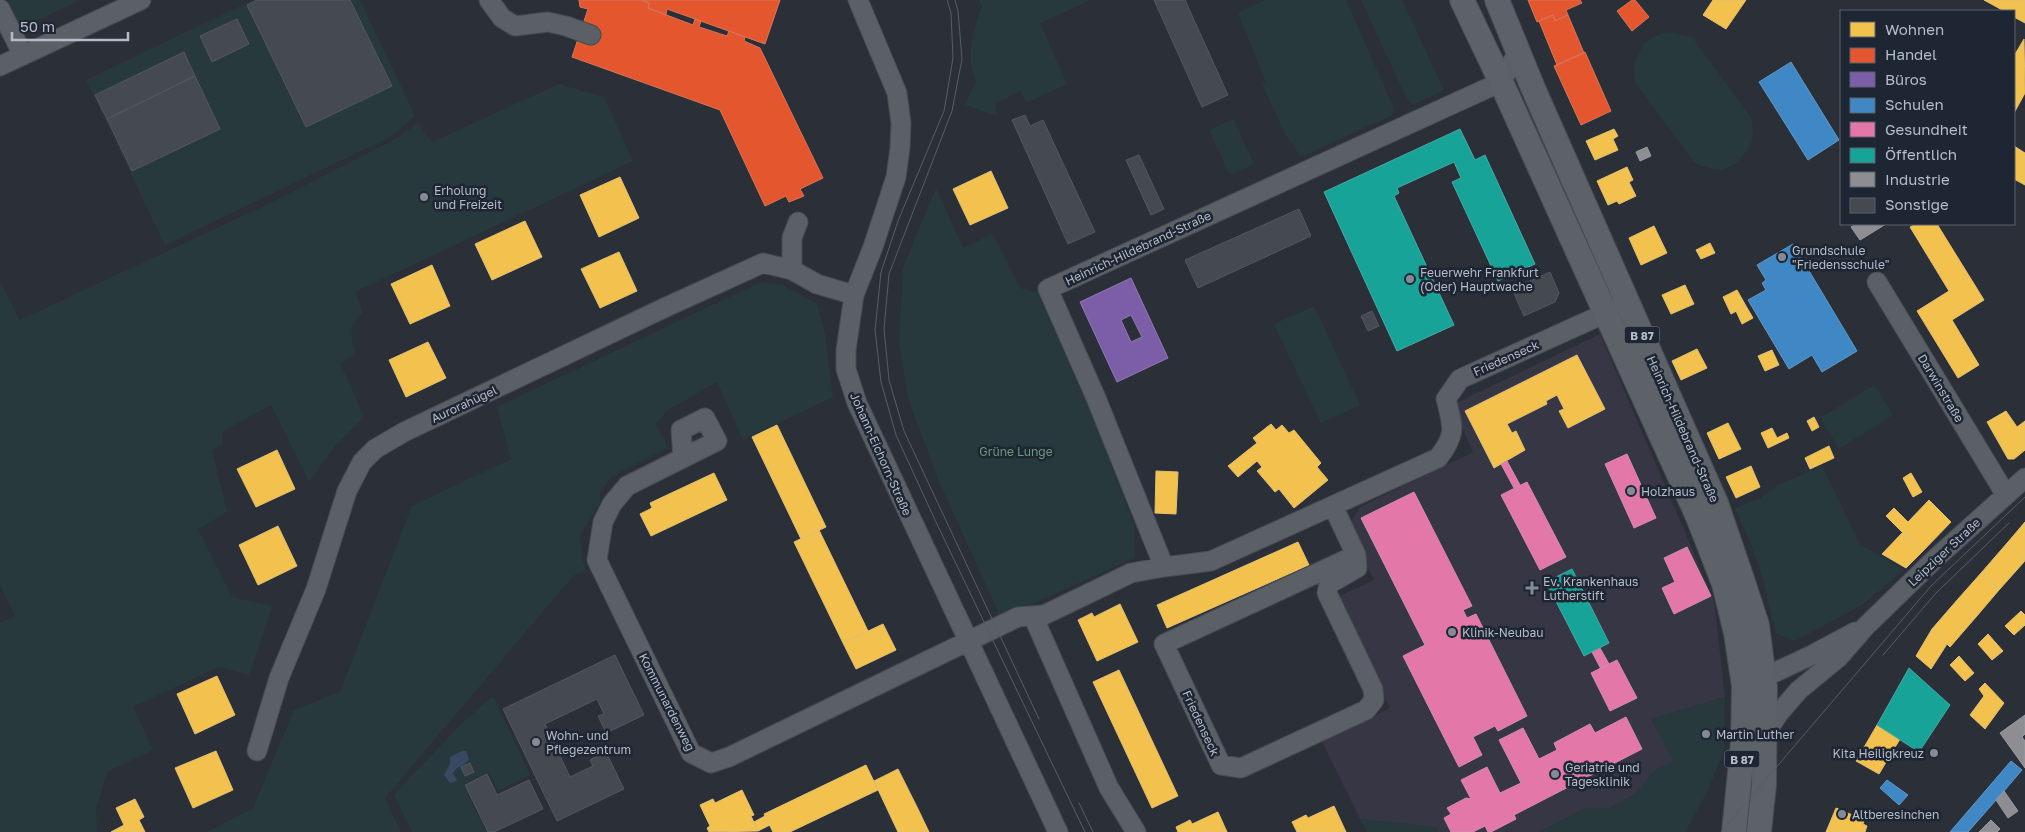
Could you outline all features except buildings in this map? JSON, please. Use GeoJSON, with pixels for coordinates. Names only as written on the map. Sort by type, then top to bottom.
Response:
{"type":"FeatureCollection","features":[{"type":"Feature","properties":{"kind":"main road","name":"Heinrich-Hildebrand-Straße"},"geometry":{"type":"LineString","coordinates":[[1462,0],[1698,517],[1724,584],[1736,633],[1754,682]]}},
{"type":"Feature","properties":{"kind":"main road","name":"Heinrich-Hildebrand-Straße"},"geometry":{"type":"LineString","coordinates":[[1497,0],[1518,52],[1716,503],[1757,625],[1754,682]]}},
{"type":"Feature","properties":{"kind":"main road","name":"Leipziger Straße"},"geometry":{"type":"LineString","coordinates":[[1754,682],[1766,734],[1760,832]]}},
{"type":"Feature","properties":{"kind":"main road","name":"B 87"},"geometry":{"type":"LineString","coordinates":[[1734,832],[1743,742],[1754,682]]}},
{"type":"Feature","properties":{"kind":"street"},"geometry":{"type":"LineString","coordinates":[[0,66],[140,0]]}},
{"type":"Feature","properties":{"kind":"street"},"geometry":{"type":"LineString","coordinates":[[489,0],[493,9],[502,18],[515,26],[548,22],[591,35]]}},
{"type":"Feature","properties":{"kind":"street","name":"Johann-Eichorn-Straße"},"geometry":{"type":"LineString","coordinates":[[858,0],[897,93],[901,122],[896,177],[873,247],[854,295],[846,350],[846,369],[857,403],[1058,832]]}},
{"type":"Feature","properties":{"kind":"street"},"geometry":{"type":"LineString","coordinates":[[0,9],[23,54]]}},
{"type":"Feature","properties":{"kind":"street"},"geometry":{"type":"LineString","coordinates":[[1501,82],[1518,52]]}},
{"type":"Feature","properties":{"kind":"street","name":"Heinrich-Hildebrand-Straße"},"geometry":{"type":"LineString","coordinates":[[1164,567],[1096,398],[1048,290],[1501,82]]}},
{"type":"Feature","properties":{"kind":"street"},"geometry":{"type":"LineString","coordinates":[[792,270],[792,238],[798,222]]}},
{"type":"Feature","properties":{"kind":"street","name":"Aurorahügel"},"geometry":{"type":"LineString","coordinates":[[257,751],[279,678],[316,589],[347,492],[362,462],[375,449],[404,432],[763,263],[792,270],[817,284],[854,295]]}},
{"type":"Feature","properties":{"kind":"street","name":"Darwinstraße"},"geometry":{"type":"LineString","coordinates":[[1877,282],[2006,494]]}},
{"type":"Feature","properties":{"kind":"street","name":"Friedenseck"},"geometry":{"type":"LineString","coordinates":[[968,642],[1018,617],[1044,615],[1131,574],[1164,567],[1211,561],[1438,458],[1449,444],[1453,426],[1446,399],[1460,379],[1628,304]]}},
{"type":"Feature","properties":{"kind":"street","name":"Kommunardenweg"},"geometry":{"type":"LineString","coordinates":[[683,458],[627,486],[612,504],[603,522],[597,560],[691,754],[711,763],[729,757],[968,642]]}},
{"type":"Feature","properties":{"kind":"street","name":"Leipziger Straße"},"geometry":{"type":"LineString","coordinates":[[1766,734],[1779,713],[1795,694],[1838,658],[1865,627],[1936,558],[2025,478]]}},
{"type":"Feature","properties":{"kind":"street"},"geometry":{"type":"LineString","coordinates":[[1333,506],[1356,555]]}},
{"type":"Feature","properties":{"kind":"street","name":"Friedenseck"},"geometry":{"type":"LineString","coordinates":[[1356,555],[1357,568],[1329,584],[1327,593],[1373,689],[1374,700],[1366,710],[1241,768],[1221,765],[1164,644],[1356,555]]}},
{"type":"Feature","properties":{"kind":"street"},"geometry":{"type":"LineString","coordinates":[[1033,616],[1109,788],[1136,832]]}},
{"type":"Feature","properties":{"kind":"street","name":"Leipziger Straße"},"geometry":{"type":"LineString","coordinates":[[1754,682],[1865,627]]}},
{"type":"Feature","properties":{"kind":"shaded area","name":"Ev. Krankenhaus Lutherstift"},"geometry":{"type":"Polygon","coordinates":[[[1600,334],[1714,600],[1725,697],[1651,719],[1674,761],[1655,771],[1635,794],[1610,808],[1584,809],[1540,832],[1438,832],[1436,827],[1360,819],[1322,742],[1390,708],[1337,597],[1374,580],[1348,526],[1360,507],[1473,452],[1452,405],[1600,334]]]}},
{"type":"Feature","properties":{"kind":"green space"},"geometry":{"type":"Polygon","coordinates":[[[7,0],[80,0],[21,28],[7,0]]]}},
{"type":"Feature","properties":{"kind":"green space"},"geometry":{"type":"Polygon","coordinates":[[[253,0],[360,0],[415,116],[392,136],[165,245],[86,80],[253,0]]]}},
{"type":"Feature","properties":{"kind":"green space"},"geometry":{"type":"Polygon","coordinates":[[[979,0],[1091,0],[1040,23],[1067,84],[1026,103],[1021,91],[995,104],[997,116],[965,105],[976,81],[971,62],[971,53],[973,34],[982,7],[979,0]]]}},
{"type":"Feature","properties":{"kind":"green space"},"geometry":{"type":"Polygon","coordinates":[[[1265,0],[1346,0],[1394,109],[1392,115],[1301,157],[1286,135],[1262,84],[1266,82],[1238,13],[1265,0]]]}},
{"type":"Feature","properties":{"kind":"green space"},"geometry":{"type":"Polygon","coordinates":[[[1361,0],[1402,0],[1444,90],[1413,105],[1407,99],[1361,0]]]}},
{"type":"Feature","properties":{"kind":"green space"},"geometry":{"type":"Polygon","coordinates":[[[1669,32],[1692,37],[1750,116],[1753,137],[1750,145],[1740,159],[1727,168],[1708,168],[1695,163],[1635,82],[1634,64],[1644,43],[1657,35],[1669,32]]]}},
{"type":"Feature","properties":{"kind":"green space"},"geometry":{"type":"Polygon","coordinates":[[[559,84],[604,97],[633,161],[355,292],[363,312],[355,322],[352,332],[352,342],[356,354],[340,363],[364,417],[335,446],[309,482],[271,405],[222,432],[223,445],[212,450],[227,512],[198,529],[232,597],[272,606],[249,675],[218,667],[133,707],[153,750],[107,772],[96,809],[97,832],[0,832],[0,623],[15,616],[0,584],[0,281],[20,320],[264,206],[392,141],[418,123],[432,142],[559,84]]]}},
{"type":"Feature","properties":{"kind":"green space"},"geometry":{"type":"Polygon","coordinates":[[[1233,119],[1254,164],[1230,175],[1209,130],[1233,119]]]}},
{"type":"Feature","properties":{"kind":"green space","name":"Grüne Lunge"},"geometry":{"type":"Polygon","coordinates":[[[936,188],[963,248],[993,234],[1020,288],[1038,293],[1097,428],[1134,525],[1135,558],[1001,618],[938,479],[908,398],[899,342],[903,268],[936,188]]]}},
{"type":"Feature","properties":{"kind":"green space"},"geometry":{"type":"Polygon","coordinates":[[[761,282],[783,285],[817,304],[825,334],[833,397],[743,440],[717,382],[668,410],[656,424],[668,448],[612,476],[600,492],[600,502],[580,536],[582,558],[586,570],[573,576],[385,798],[401,832],[207,832],[253,808],[294,710],[340,692],[412,506],[511,459],[497,407],[761,282]]]}},
{"type":"Feature","properties":{"kind":"green space"},"geometry":{"type":"Polygon","coordinates":[[[1314,306],[1360,405],[1321,423],[1274,324],[1314,306]]]}},
{"type":"Feature","properties":{"kind":"green space"},"geometry":{"type":"Polygon","coordinates":[[[1874,385],[1893,415],[1839,449],[1820,418],[1874,385]]]}},
{"type":"Feature","properties":{"kind":"green space"},"geometry":{"type":"Polygon","coordinates":[[[1822,466],[1860,544],[1904,570],[1862,605],[1795,641],[1775,633],[1764,582],[1750,542],[1735,508],[1759,499],[1776,486],[1822,466]]]}},
{"type":"Feature","properties":{"kind":"green space"},"geometry":{"type":"Polygon","coordinates":[[[493,696],[530,775],[498,791],[489,772],[463,784],[486,832],[412,832],[394,795],[464,721],[493,696]]]}},
{"type":"Feature","properties":{"kind":"green space"},"geometry":{"type":"Polygon","coordinates":[[[1725,697],[1724,750],[1708,790],[1685,832],[1540,832],[1584,809],[1610,808],[1635,794],[1655,771],[1673,761],[1651,719],[1725,697]]]}},
{"type":"Feature","properties":{"kind":"green space"},"geometry":{"type":"Polygon","coordinates":[[[1360,819],[1436,827],[1438,832],[1367,832],[1360,819]]]}},
{"type":"Feature","properties":{"kind":"water"},"geometry":{"type":"Polygon","coordinates":[[[466,751],[469,759],[453,773],[457,781],[450,783],[444,775],[450,764],[450,757],[466,751]]]}},
{"type":"Feature","properties":{"kind":"tram line"},"geometry":{"type":"LineString","coordinates":[[947,0],[951,13],[953,58],[944,111],[898,221],[881,272],[875,330],[881,382],[896,435],[1085,832]]}},
{"type":"Feature","properties":{"kind":"tram line"},"geometry":{"type":"LineString","coordinates":[[955,0],[958,11],[962,59],[952,111],[889,274],[884,329],[889,380],[904,431],[1039,719]]}},
{"type":"Feature","properties":{"kind":"tram line"},"geometry":{"type":"LineString","coordinates":[[1721,832],[1931,586],[2025,497]]}},
{"type":"Feature","properties":{"kind":"tram line"},"geometry":{"type":"LineString","coordinates":[[1883,655],[1936,593],[2009,523]]}},
{"type":"Feature","properties":{"kind":"tram line"},"geometry":{"type":"LineString","coordinates":[[1079,803],[1093,832]]}},
{"type":"Feature","properties":{"kind":"place","name":"Erholung und Freizeit"},"geometry":{"type":"Point","coordinates":[424,197]}},
{"type":"Feature","properties":{"kind":"place","name":"Grundschule \"Friedensschule\""},"geometry":{"type":"Point","coordinates":[1782,257]}},
{"type":"Feature","properties":{"kind":"place","name":"Feuerwehr Frankfurt (Oder) Hauptwache"},"geometry":{"type":"Point","coordinates":[1410,279]}},
{"type":"Feature","properties":{"kind":"place","name":"Holzhaus"},"geometry":{"type":"Point","coordinates":[1631,491]}},
{"type":"Feature","properties":{"kind":"place","name":"Ev. Krankenhaus Lutherstift"},"geometry":{"type":"Point","coordinates":[1532,588]}},
{"type":"Feature","properties":{"kind":"place","name":"Klinik-Neubau"},"geometry":{"type":"Point","coordinates":[1452,632]}},
{"type":"Feature","properties":{"kind":"place","name":"Martin Luther"},"geometry":{"type":"Point","coordinates":[1706,734]}},
{"type":"Feature","properties":{"kind":"place","name":"Wohn- und Pflegezentrum"},"geometry":{"type":"Point","coordinates":[536,742]}},
{"type":"Feature","properties":{"kind":"place","name":"Kita Heiligkreuz"},"geometry":{"type":"Point","coordinates":[1934,753]}},
{"type":"Feature","properties":{"kind":"place","name":"Geriatrie und Tagesklinik"},"geometry":{"type":"Point","coordinates":[1555,774]}},
{"type":"Feature","properties":{"kind":"place","name":"Altberesinchen"},"geometry":{"type":"Point","coordinates":[1842,814]}}]}
